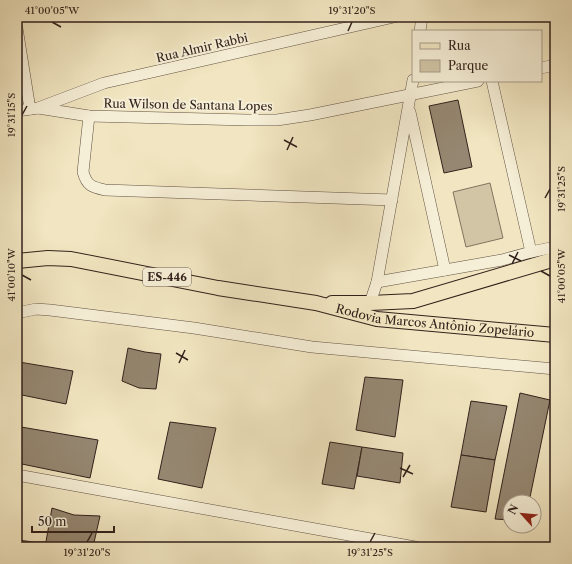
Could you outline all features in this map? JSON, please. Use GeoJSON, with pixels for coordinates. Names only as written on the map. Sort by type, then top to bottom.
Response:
{"type":"FeatureCollection","features":[{"type":"Feature","properties":{"kind":"main road","name":"Rodovia Marcos Antônio Zopelário"},"geometry":{"type":"LineString","coordinates":[[17,261],[48,258],[71,260],[218,288],[316,303],[376,319],[555,335]]}},
{"type":"Feature","properties":{"kind":"main road","name":"Rodovia Marcos Antônio Zopelário"},"geometry":{"type":"LineString","coordinates":[[316,303],[413,301],[555,259]]}},
{"type":"Feature","properties":{"kind":"street","name":"Rua Almir Rabbi"},"geometry":{"type":"LineString","coordinates":[[17,110],[34,108],[104,83],[394,17]]}},
{"type":"Feature","properties":{"kind":"street"},"geometry":{"type":"LineString","coordinates":[[420,30],[422,17]]}},
{"type":"Feature","properties":{"kind":"street"},"geometry":{"type":"LineString","coordinates":[[17,28],[34,108]]}},
{"type":"Feature","properties":{"kind":"street"},"geometry":{"type":"LineString","coordinates":[[542,68],[555,65]]}},
{"type":"Feature","properties":{"kind":"street"},"geometry":{"type":"LineString","coordinates":[[370,303],[377,282],[413,82]]}},
{"type":"Feature","properties":{"kind":"street","name":"Rua Wilson de Santana Lopes"},"geometry":{"type":"LineString","coordinates":[[34,108],[89,116],[277,120],[411,96],[474,82]]}},
{"type":"Feature","properties":{"kind":"street"},"geometry":{"type":"LineString","coordinates":[[492,82],[531,252]]}},
{"type":"Feature","properties":{"kind":"street"},"geometry":{"type":"LineString","coordinates":[[409,108],[445,270]]}},
{"type":"Feature","properties":{"kind":"street"},"geometry":{"type":"LineString","coordinates":[[89,116],[83,172],[86,181],[93,187],[105,190],[347,200],[392,200]]}},
{"type":"Feature","properties":{"kind":"street"},"geometry":{"type":"LineString","coordinates":[[377,282],[502,260],[555,247]]}},
{"type":"Feature","properties":{"kind":"street"},"geometry":{"type":"LineString","coordinates":[[17,313],[36,309],[50,310],[194,328],[312,347],[555,369]]}},
{"type":"Feature","properties":{"kind":"street"},"geometry":{"type":"LineString","coordinates":[[17,475],[415,547]]}},
{"type":"Feature","properties":{"kind":"green space"},"geometry":{"type":"Polygon","coordinates":[[[490,183],[503,238],[466,247],[453,192],[490,183]]]}},
{"type":"Feature","properties":{"kind":"building"},"geometry":{"type":"Polygon","coordinates":[[[458,100],[472,167],[444,173],[429,106],[458,100]]]}},
{"type":"Feature","properties":{"kind":"building"},"geometry":{"type":"Polygon","coordinates":[[[17,223],[21,243],[17,243],[17,223]]]}},
{"type":"Feature","properties":{"kind":"building"},"geometry":{"type":"Polygon","coordinates":[[[128,348],[161,354],[156,389],[139,388],[122,381],[128,348]]]}},
{"type":"Feature","properties":{"kind":"building"},"geometry":{"type":"Polygon","coordinates":[[[19,362],[73,371],[66,404],[17,394],[19,362]]]}},
{"type":"Feature","properties":{"kind":"building"},"geometry":{"type":"Polygon","coordinates":[[[365,377],[403,380],[395,437],[356,430],[365,377]]]}},
{"type":"Feature","properties":{"kind":"building"},"geometry":{"type":"Polygon","coordinates":[[[520,393],[550,400],[531,494],[502,494],[502,519],[495,519],[520,393]]]}},
{"type":"Feature","properties":{"kind":"building"},"geometry":{"type":"Polygon","coordinates":[[[471,401],[507,406],[495,460],[461,455],[471,401]]]}},
{"type":"Feature","properties":{"kind":"building"},"geometry":{"type":"Polygon","coordinates":[[[170,422],[216,428],[202,488],[158,479],[170,422]]]}},
{"type":"Feature","properties":{"kind":"building"},"geometry":{"type":"Polygon","coordinates":[[[21,427],[98,440],[90,478],[17,463],[17,448],[21,427]]]}},
{"type":"Feature","properties":{"kind":"building"},"geometry":{"type":"Polygon","coordinates":[[[330,442],[362,447],[354,489],[322,484],[330,442]]]}},
{"type":"Feature","properties":{"kind":"building"},"geometry":{"type":"Polygon","coordinates":[[[362,447],[403,453],[400,483],[357,476],[362,447]]]}},
{"type":"Feature","properties":{"kind":"building"},"geometry":{"type":"Polygon","coordinates":[[[461,455],[495,460],[486,512],[451,507],[461,455]]]}},
{"type":"Feature","properties":{"kind":"building"},"geometry":{"type":"Polygon","coordinates":[[[52,508],[74,515],[100,516],[93,547],[45,547],[52,508]]]}},
{"type":"Feature","properties":{"kind":"building"},"geometry":{"type":"Polygon","coordinates":[[[17,540],[46,542],[45,547],[17,547],[17,540]]]}}]}
